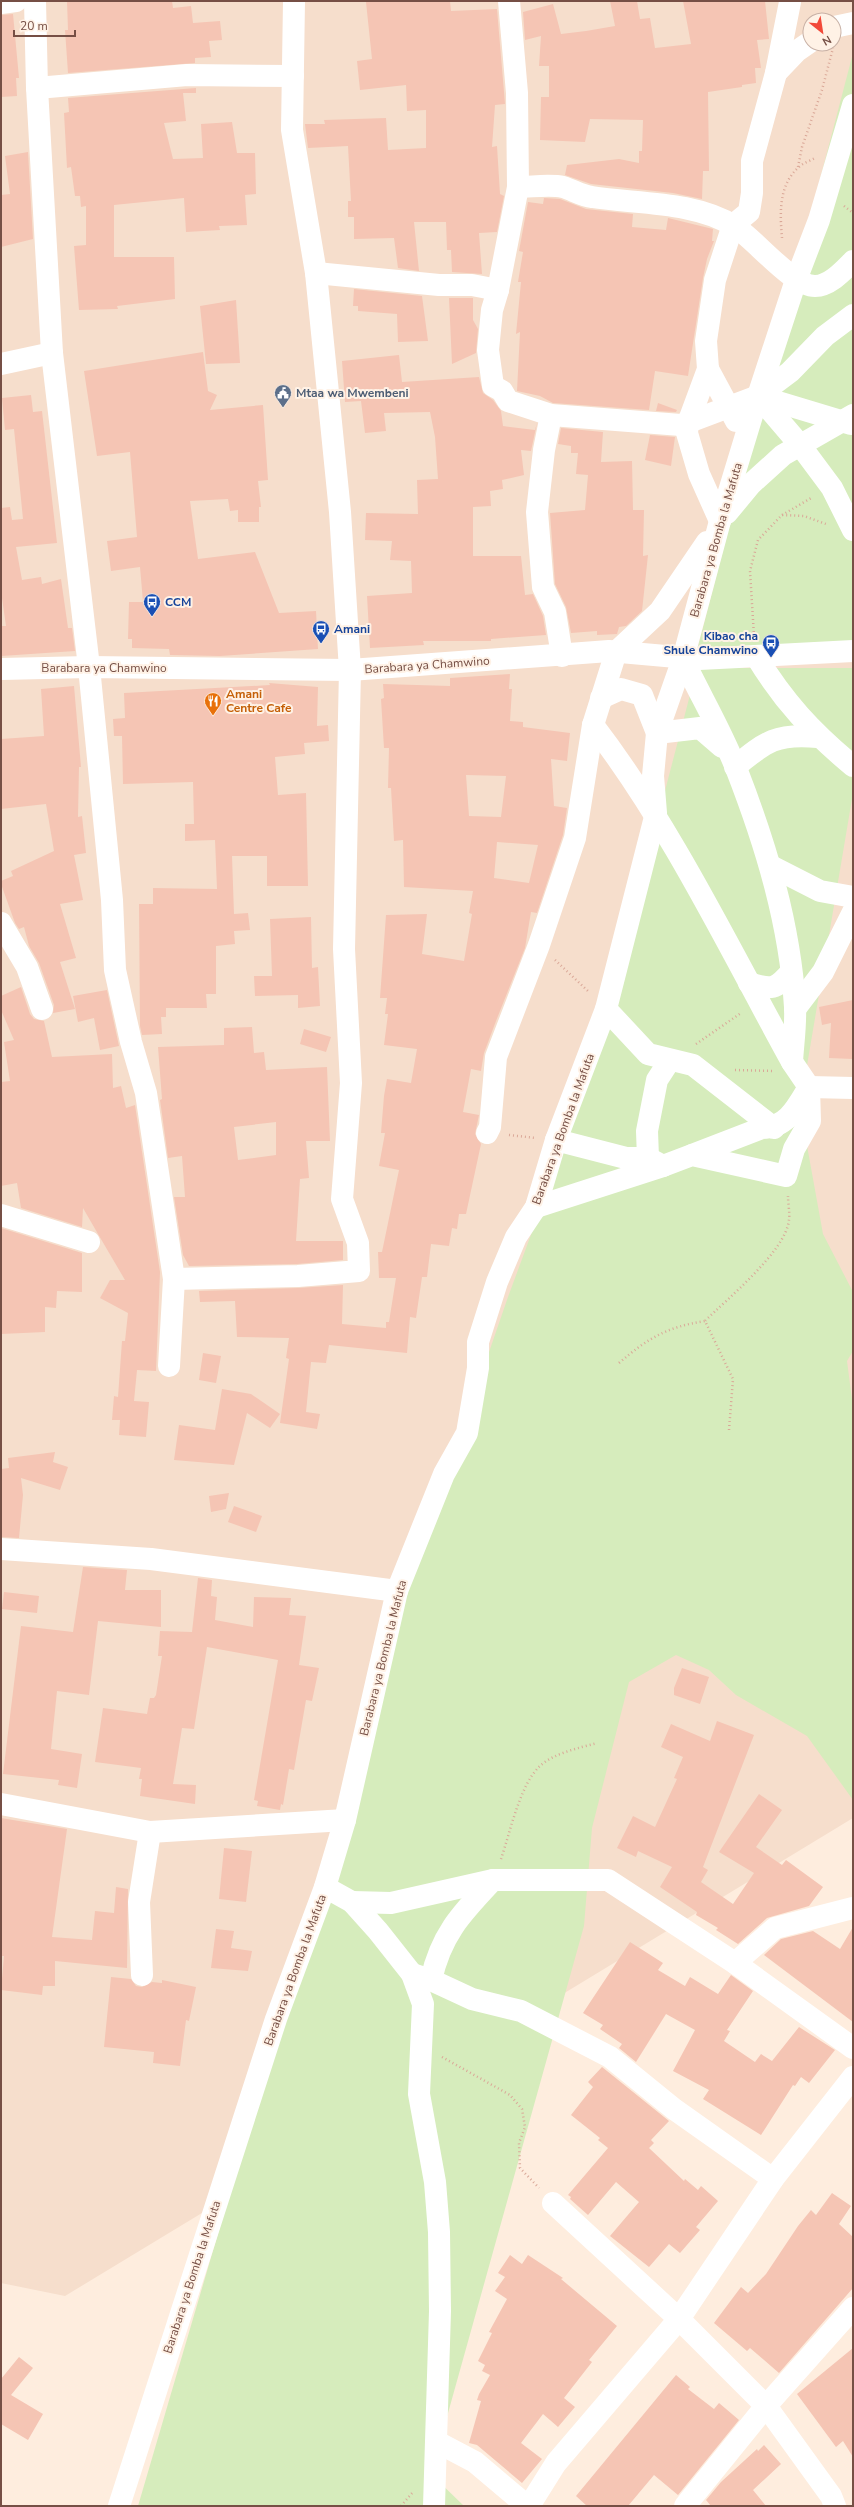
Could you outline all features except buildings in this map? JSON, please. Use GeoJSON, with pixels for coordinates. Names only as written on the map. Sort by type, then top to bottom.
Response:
{"type":"FeatureCollection","features":[{"type":"Feature","properties":{"kind":"street"},"geometry":{"type":"LineString","coordinates":[[1,3],[16,1]]}},
{"type":"Feature","properties":{"kind":"street"},"geometry":{"type":"LineString","coordinates":[[35,1],[37,88],[52,353],[89,667],[112,900],[115,970],[131,1042],[146,1093],[174,1279],[169,1366]]}},
{"type":"Feature","properties":{"kind":"street"},"geometry":{"type":"LineString","coordinates":[[174,1279],[298,1276],[359,1271],[358,1243],[342,1199],[351,1083],[344,949],[350,670],[340,512],[316,273],[292,130],[294,1]]}},
{"type":"Feature","properties":{"kind":"street"},"geometry":{"type":"LineString","coordinates":[[509,1],[517,93],[518,187],[498,290],[492,310],[488,350],[493,386],[502,391],[508,401],[552,415],[681,425],[758,396],[790,372],[825,336],[853,315]]}},
{"type":"Feature","properties":{"kind":"street"},"geometry":{"type":"LineString","coordinates":[[720,521],[699,474],[687,433],[688,423],[708,369],[706,341],[715,280],[733,225],[749,212],[752,193],[752,162],[776,73],[790,2]]}},
{"type":"Feature","properties":{"kind":"street"},"geometry":{"type":"LineString","coordinates":[[776,73],[802,48]]}},
{"type":"Feature","properties":{"kind":"street"},"geometry":{"type":"LineString","coordinates":[[37,88],[187,75],[293,76]]}},
{"type":"Feature","properties":{"kind":"street","name":"Barabara ya Bomba la Mafuta"},"geometry":{"type":"LineString","coordinates":[[119,2506],[276,2019],[325,1887],[344,1820],[397,1592],[444,1474],[467,1433],[478,1368],[478,1342],[497,1282],[516,1237],[536,1207],[556,1140],[606,1009],[656,813],[653,776],[657,733],[683,659],[720,521],[758,396],[789,273],[819,220],[853,105]]}},
{"type":"Feature","properties":{"kind":"street"},"geometry":{"type":"LineString","coordinates":[[518,187],[562,187],[591,197],[632,200],[699,211],[733,225],[789,273],[816,286],[836,277],[853,261]]}},
{"type":"Feature","properties":{"kind":"street"},"geometry":{"type":"LineString","coordinates":[[316,273],[439,286],[472,286],[498,290]]}},
{"type":"Feature","properties":{"kind":"street"},"geometry":{"type":"LineString","coordinates":[[1,364],[52,353]]}},
{"type":"Feature","properties":{"kind":"street"},"geometry":{"type":"LineString","coordinates":[[708,369],[730,407],[745,438]]}},
{"type":"Feature","properties":{"kind":"street"},"geometry":{"type":"LineString","coordinates":[[758,396],[850,420]]}},
{"type":"Feature","properties":{"kind":"street"},"geometry":{"type":"LineString","coordinates":[[758,396],[800,445],[832,488],[843,529]]}},
{"type":"Feature","properties":{"kind":"street"},"geometry":{"type":"LineString","coordinates":[[552,415],[544,450],[537,512],[543,587],[555,612],[562,656]]}},
{"type":"Feature","properties":{"kind":"street"},"geometry":{"type":"LineString","coordinates":[[487,1133],[490,1127],[496,1057],[539,945],[575,838],[593,724],[616,652],[660,611],[720,521],[751,484],[783,456],[800,445],[850,420]]}},
{"type":"Feature","properties":{"kind":"street","name":"Barabara ya Chamwino"},"geometry":{"type":"LineString","coordinates":[[1,669],[89,667],[350,670],[616,652],[683,659],[853,651]]}},
{"type":"Feature","properties":{"kind":"street"},"geometry":{"type":"LineString","coordinates":[[756,656],[776,689],[818,737],[853,766]]}},
{"type":"Feature","properties":{"kind":"street"},"geometry":{"type":"LineString","coordinates":[[683,659],[732,759],[770,866],[787,937],[795,1009],[794,1065]]}},
{"type":"Feature","properties":{"kind":"street"},"geometry":{"type":"LineString","coordinates":[[601,698],[621,689],[642,695],[657,733],[700,728],[732,759]]}},
{"type":"Feature","properties":{"kind":"street"},"geometry":{"type":"LineString","coordinates":[[593,724],[626,768],[656,813],[753,992],[794,1065],[809,1087],[810,1121],[794,1149],[786,1176],[692,1155]]}},
{"type":"Feature","properties":{"kind":"street"},"geometry":{"type":"LineString","coordinates":[[732,759],[761,745],[792,734],[818,737]]}},
{"type":"Feature","properties":{"kind":"street"},"geometry":{"type":"LineString","coordinates":[[770,866],[820,891],[853,897]]}},
{"type":"Feature","properties":{"kind":"street"},"geometry":{"type":"LineString","coordinates":[[795,1009],[823,972],[853,912]]}},
{"type":"Feature","properties":{"kind":"street"},"geometry":{"type":"LineString","coordinates":[[1,923],[27,967],[42,1009]]}},
{"type":"Feature","properties":{"kind":"street"},"geometry":{"type":"LineString","coordinates":[[753,992],[779,986],[791,972]]}},
{"type":"Feature","properties":{"kind":"street"},"geometry":{"type":"LineString","coordinates":[[606,1009],[648,1054],[693,1065],[774,1128]]}},
{"type":"Feature","properties":{"kind":"street"},"geometry":{"type":"LineString","coordinates":[[656,1162],[647,1131],[657,1080],[670,1060]]}},
{"type":"Feature","properties":{"kind":"street"},"geometry":{"type":"LineString","coordinates":[[536,1207],[656,1162],[692,1155],[762,1128],[774,1128],[792,1115],[809,1087]]}},
{"type":"Feature","properties":{"kind":"street"},"geometry":{"type":"LineString","coordinates":[[809,1087],[853,1088]]}},
{"type":"Feature","properties":{"kind":"street"},"geometry":{"type":"LineString","coordinates":[[556,1140],[626,1158],[656,1162]]}},
{"type":"Feature","properties":{"kind":"street"},"geometry":{"type":"LineString","coordinates":[[1,1215],[90,1242]]}},
{"type":"Feature","properties":{"kind":"street"},"geometry":{"type":"LineString","coordinates":[[1,1549],[151,1559],[397,1592]]}},
{"type":"Feature","properties":{"kind":"street"},"geometry":{"type":"LineString","coordinates":[[1,1804],[150,1832],[344,1820]]}},
{"type":"Feature","properties":{"kind":"street"},"geometry":{"type":"LineString","coordinates":[[142,1974],[139,1902],[150,1832]]}},
{"type":"Feature","properties":{"kind":"street"},"geometry":{"type":"LineString","coordinates":[[434,2506],[440,2311],[439,2232],[427,2128],[419,2094],[420,2042],[423,2004],[422,1977],[460,1916],[493,1880]]}},
{"type":"Feature","properties":{"kind":"street"},"geometry":{"type":"LineString","coordinates":[[352,1902],[391,1903],[493,1880],[608,1880],[735,1963],[853,2048]]}},
{"type":"Feature","properties":{"kind":"street"},"geometry":{"type":"LineString","coordinates":[[325,1887],[352,1902],[422,1977],[472,1999],[522,2011],[610,2057],[674,2110],[773,2179]]}},
{"type":"Feature","properties":{"kind":"street"},"geometry":{"type":"LineString","coordinates":[[735,1963],[775,1928],[853,1908]]}},
{"type":"Feature","properties":{"kind":"street"},"geometry":{"type":"LineString","coordinates":[[437,2442],[475,2462],[528,2506],[556,2463],[679,2319],[773,2179],[853,2077]]}},
{"type":"Feature","properties":{"kind":"street"},"geometry":{"type":"LineString","coordinates":[[553,2203],[679,2319],[766,2406],[830,2496],[835,2506]]}},
{"type":"Feature","properties":{"kind":"street"},"geometry":{"type":"LineString","coordinates":[[685,2506],[766,2406],[853,2308]]}},
{"type":"Feature","properties":{"kind":"path"},"geometry":{"type":"LineString","coordinates":[[789,273],[780,215],[783,190],[798,167],[802,146],[834,52]]}},
{"type":"Feature","properties":{"kind":"path"},"geometry":{"type":"LineString","coordinates":[[798,167],[817,157],[838,154]]}},
{"type":"Feature","properties":{"kind":"path"},"geometry":{"type":"LineString","coordinates":[[756,656],[750,571],[758,540],[782,515],[804,516],[843,529]]}},
{"type":"Feature","properties":{"kind":"path"},"geometry":{"type":"LineString","coordinates":[[539,945],[606,1009]]}},
{"type":"Feature","properties":{"kind":"path"},"geometry":{"type":"LineString","coordinates":[[670,1060],[721,1028],[753,992]]}},
{"type":"Feature","properties":{"kind":"path"},"geometry":{"type":"LineString","coordinates":[[727,1070],[764,1073],[794,1065]]}},
{"type":"Feature","properties":{"kind":"path"},"geometry":{"type":"LineString","coordinates":[[487,1133],[556,1140]]}},
{"type":"Feature","properties":{"kind":"path"},"geometry":{"type":"LineString","coordinates":[[619,1363],[640,1345],[677,1326],[705,1321],[758,1271],[780,1242],[790,1221],[786,1176]]}},
{"type":"Feature","properties":{"kind":"path"},"geometry":{"type":"LineString","coordinates":[[705,1321],[733,1379],[729,1430]]}},
{"type":"Feature","properties":{"kind":"path"},"geometry":{"type":"LineString","coordinates":[[493,1880],[525,1788],[540,1766],[564,1753],[597,1743]]}},
{"type":"Feature","properties":{"kind":"path"},"geometry":{"type":"LineString","coordinates":[[420,2042],[449,2062],[510,2095],[522,2109],[525,2127],[519,2143],[520,2168],[553,2203]]}},
{"type":"Feature","properties":{"kind":"shaded area"},"geometry":{"type":"Polygon","coordinates":[[[1,1],[853,1],[853,1818],[65,2296],[1,2283],[1,1]]]}},
{"type":"Feature","properties":{"kind":"green space"},"geometry":{"type":"Polygon","coordinates":[[[853,53],[853,652],[696,654],[853,53]]]}},
{"type":"Feature","properties":{"kind":"green space"},"geometry":{"type":"Polygon","coordinates":[[[697,668],[853,668],[853,793],[800,1107],[823,1234],[853,1292],[853,1351],[847,1361],[853,1407],[853,1800],[807,1736],[736,1695],[709,1670],[676,1655],[629,1682],[592,1828],[584,1926],[431,2474],[464,2506],[138,2506],[407,1590],[508,1297],[546,1194],[618,971],[697,668]]]}},
{"type":"Feature","properties":{"kind":"place","name":"Mtaa wa Mwembeni"},"geometry":{"type":"Point","coordinates":[283,408]}},
{"type":"Feature","properties":{"kind":"place","name":"CCM"},"geometry":{"type":"Point","coordinates":[152,617]}},
{"type":"Feature","properties":{"kind":"place","name":"Amani"},"geometry":{"type":"Point","coordinates":[321,644]}},
{"type":"Feature","properties":{"kind":"place","name":"Kibao cha Shule Chamwino"},"geometry":{"type":"Point","coordinates":[771,658]}},
{"type":"Feature","properties":{"kind":"place","name":"Amani Centre Cafe"},"geometry":{"type":"Point","coordinates":[213,716]}}]}
